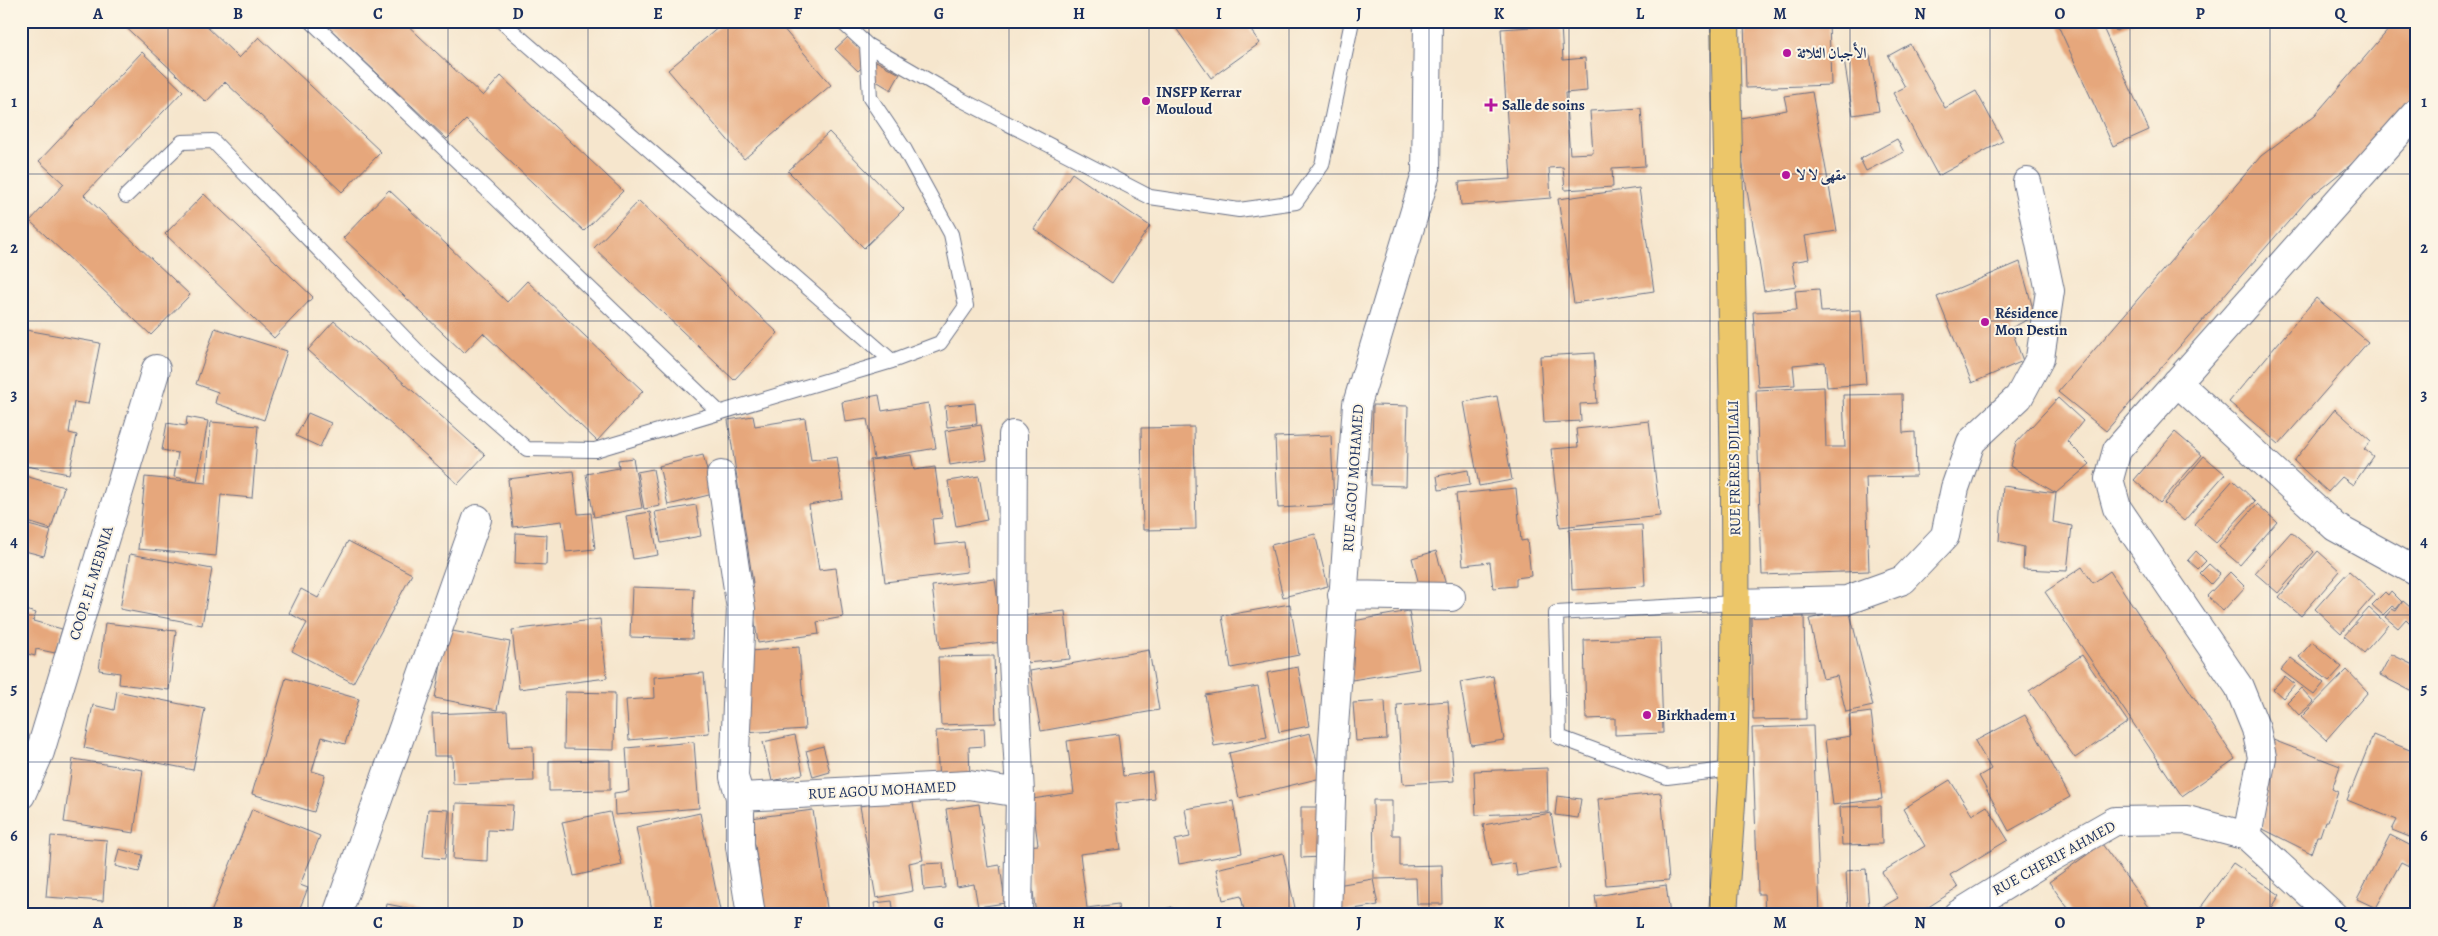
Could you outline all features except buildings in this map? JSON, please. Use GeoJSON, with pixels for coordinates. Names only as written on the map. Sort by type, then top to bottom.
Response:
{"type":"FeatureCollection","features":[{"type":"Feature","properties":{"kind":"main road","name":"RUE FRÈRES DJILALI"},"geometry":{"type":"LineString","coordinates":[[1723,915],[1732,769],[1735,603],[1732,269],[1725,21]]}},
{"type":"Feature","properties":{"kind":"street","name":"RUE AGOU MOHAMED"},"geometry":{"type":"LineString","coordinates":[[1326,915],[1333,741],[1357,404],[1426,174],[1428,21]]}},
{"type":"Feature","properties":{"kind":"street"},"geometry":{"type":"LineString","coordinates":[[2247,836],[2262,757],[2256,729],[2239,687],[2117,508],[2110,479],[2116,450],[2417,112]]}},
{"type":"Feature","properties":{"kind":"street"},"geometry":{"type":"LineString","coordinates":[[1735,603],[1847,600],[1903,580],[1945,536],[1955,488],[1971,442],[2019,396],[2040,358],[2050,291],[2027,182]]}},
{"type":"Feature","properties":{"kind":"street","name":"COOP. EL MEBNIA"},"geometry":{"type":"LineString","coordinates":[[21,795],[40,752],[156,369]]}},
{"type":"Feature","properties":{"kind":"street"},"geometry":{"type":"LineString","coordinates":[[2177,382],[2335,527],[2417,572]]}},
{"type":"Feature","properties":{"kind":"street"},"geometry":{"type":"LineString","coordinates":[[1013,434],[1012,642],[1020,793],[1018,915]]}},
{"type":"Feature","properties":{"kind":"street"},"geometry":{"type":"LineString","coordinates":[[720,475],[741,609],[734,777],[740,797],[740,846],[750,915]]}},
{"type":"Feature","properties":{"kind":"street"},"geometry":{"type":"LineString","coordinates":[[337,915],[477,519]]}},
{"type":"Feature","properties":{"kind":"street"},"geometry":{"type":"LineString","coordinates":[[1342,595],[1451,597]]}},
{"type":"Feature","properties":{"kind":"street","name":"RUE AGOU MOHAMED"},"geometry":{"type":"LineString","coordinates":[[740,797],[969,785],[1020,793]]}},
{"type":"Feature","properties":{"kind":"street","name":"RUE CHERIF AHMED"},"geometry":{"type":"LineString","coordinates":[[1957,915],[2038,865],[2115,821],[2187,820],[2247,836],[2333,915]]}},
{"type":"Feature","properties":{"kind":"lane"},"geometry":{"type":"LineString","coordinates":[[312,21],[720,413]]}},
{"type":"Feature","properties":{"kind":"lane"},"geometry":{"type":"LineString","coordinates":[[501,21],[892,361]]}},
{"type":"Feature","properties":{"kind":"lane"},"geometry":{"type":"LineString","coordinates":[[841,21],[867,45],[962,100],[1150,197],[1239,210],[1296,202],[1322,166],[1352,21]]}},
{"type":"Feature","properties":{"kind":"lane"},"geometry":{"type":"LineString","coordinates":[[126,196],[182,142],[213,141],[427,361],[527,449],[595,450],[892,361],[940,343],[966,306],[951,234],[904,150],[870,98],[867,45]]}},
{"type":"Feature","properties":{"kind":"lane"},"geometry":{"type":"LineString","coordinates":[[1732,769],[1667,777],[1559,737],[1556,613],[1735,603]]}},
{"type":"Feature","properties":{"kind":"place","name":"الأجبان الثلاثة"},"geometry":{"type":"Point","coordinates":[1787,53]}},
{"type":"Feature","properties":{"kind":"place","name":"INSFP Kerrar Mouloud"},"geometry":{"type":"Point","coordinates":[1146,101]}},
{"type":"Feature","properties":{"kind":"place","name":"Salle de soins"},"geometry":{"type":"Point","coordinates":[1491,105]}},
{"type":"Feature","properties":{"kind":"place","name":"مقهى لا لا"},"geometry":{"type":"Point","coordinates":[1786,175]}},
{"type":"Feature","properties":{"kind":"place","name":"Résidence Mon Destin"},"geometry":{"type":"Point","coordinates":[1985,322]}},
{"type":"Feature","properties":{"kind":"place","name":"Birkhadem 1"},"geometry":{"type":"Point","coordinates":[1647,715]}}]}
